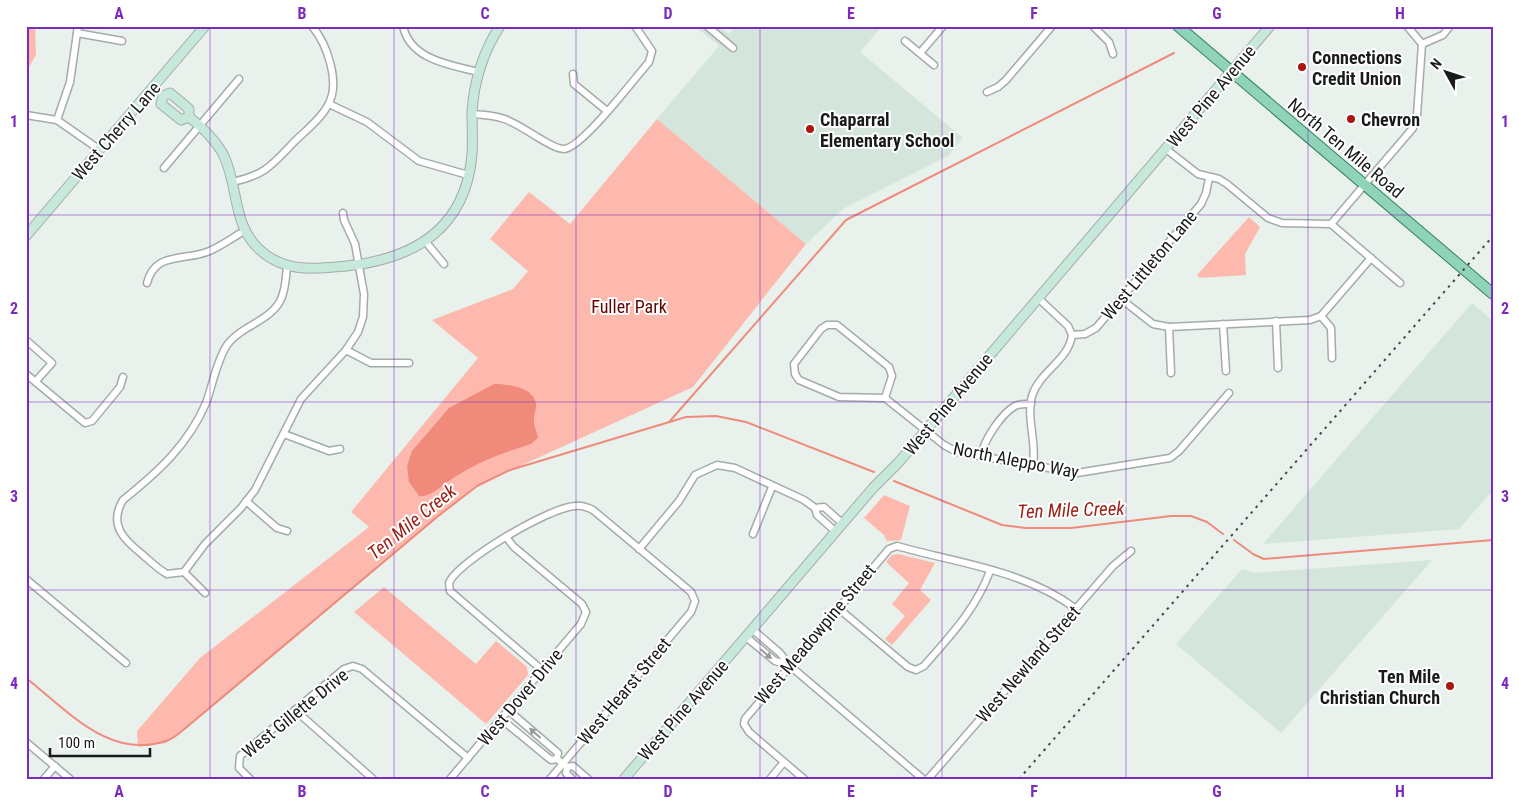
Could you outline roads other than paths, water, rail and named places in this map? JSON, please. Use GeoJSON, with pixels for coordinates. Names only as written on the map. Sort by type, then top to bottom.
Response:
{"type":"FeatureCollection","features":[{"type":"Feature","properties":{"kind":"main road","name":"North Ten Mile Road"},"geometry":{"type":"LineString","coordinates":[[1178,26],[1493,294]]}},
{"type":"Feature","properties":{"kind":"street","name":"West Cherry Lane"},"geometry":{"type":"LineString","coordinates":[[26,236],[205,26]]}},
{"type":"Feature","properties":{"kind":"street"},"geometry":{"type":"LineString","coordinates":[[232,182],[264,172],[329,104],[332,85],[330,60],[325,45],[312,26]]}},
{"type":"Feature","properties":{"kind":"street"},"geometry":{"type":"LineString","coordinates":[[403,26],[408,37],[431,59],[478,72]]}},
{"type":"Feature","properties":{"kind":"street"},"geometry":{"type":"LineString","coordinates":[[189,117],[200,126],[220,149],[232,182],[244,231],[266,256],[287,266],[310,269],[390,259],[425,241],[444,224],[455,209],[468,175],[472,155],[472,114],[478,72],[486,49],[500,26]]}},
{"type":"Feature","properties":{"kind":"street"},"geometry":{"type":"LineString","coordinates":[[472,114],[507,118],[540,139],[564,149],[584,137],[649,62],[652,51],[635,26]]}},
{"type":"Feature","properties":{"kind":"street"},"geometry":{"type":"LineString","coordinates":[[707,26],[733,48]]}},
{"type":"Feature","properties":{"kind":"street"},"geometry":{"type":"LineString","coordinates":[[920,53],[943,26]]}},
{"type":"Feature","properties":{"kind":"street"},"geometry":{"type":"LineString","coordinates":[[987,92],[998,88],[1006,80],[1052,26]]}},
{"type":"Feature","properties":{"kind":"street"},"geometry":{"type":"LineString","coordinates":[[1093,26],[1109,42],[1114,54]]}},
{"type":"Feature","properties":{"kind":"street","name":"West Pine Avenue"},"geometry":{"type":"LineString","coordinates":[[624,779],[926,430],[1270,26]]}},
{"type":"Feature","properties":{"kind":"street"},"geometry":{"type":"LineString","coordinates":[[1331,224],[1416,122],[1422,44],[1407,26]]}},
{"type":"Feature","properties":{"kind":"street"},"geometry":{"type":"LineString","coordinates":[[1422,44],[1443,35],[1450,26]]}},
{"type":"Feature","properties":{"kind":"street"},"geometry":{"type":"LineString","coordinates":[[57,120],[70,82],[78,30],[122,41]]}},
{"type":"Feature","properties":{"kind":"street"},"geometry":{"type":"LineString","coordinates":[[905,41],[934,65]]}},
{"type":"Feature","properties":{"kind":"street"},"geometry":{"type":"LineString","coordinates":[[573,74],[574,84],[607,111]]}},
{"type":"Feature","properties":{"kind":"street"},"geometry":{"type":"LineString","coordinates":[[164,168],[239,79]]}},
{"type":"Feature","properties":{"kind":"street"},"geometry":{"type":"LineString","coordinates":[[153,88],[163,96]]}},
{"type":"Feature","properties":{"kind":"street"},"geometry":{"type":"LineString","coordinates":[[163,96],[170,93],[189,109],[189,117]]}},
{"type":"Feature","properties":{"kind":"street"},"geometry":{"type":"LineString","coordinates":[[163,96],[161,104],[180,120],[189,117]]}},
{"type":"Feature","properties":{"kind":"street"},"geometry":{"type":"LineString","coordinates":[[329,104],[367,122],[419,161],[468,175]]}},
{"type":"Feature","properties":{"kind":"street"},"geometry":{"type":"LineString","coordinates":[[26,116],[57,120],[100,150]]}},
{"type":"Feature","properties":{"kind":"street"},"geometry":{"type":"LineString","coordinates":[[1166,149],[1198,174],[1219,179],[1228,184],[1274,221],[1331,224],[1400,284]]}},
{"type":"Feature","properties":{"kind":"street","name":"West Littleton Lane"},"geometry":{"type":"LineString","coordinates":[[1072,335],[1085,334],[1096,328],[1201,204],[1209,178]]}},
{"type":"Feature","properties":{"kind":"street"},"geometry":{"type":"LineString","coordinates":[[287,266],[286,289],[279,304],[271,313],[229,342],[222,355],[207,400],[189,434],[170,460],[123,500],[117,514],[119,530],[127,542],[167,574],[175,575],[184,572],[205,544],[246,502],[267,470],[306,392],[346,350],[358,332],[364,309],[364,294],[355,244],[344,220],[343,212]]}},
{"type":"Feature","properties":{"kind":"street"},"geometry":{"type":"LineString","coordinates":[[147,283],[150,271],[162,262],[208,251],[244,231]]}},
{"type":"Feature","properties":{"kind":"street"},"geometry":{"type":"LineString","coordinates":[[425,241],[444,264]]}},
{"type":"Feature","properties":{"kind":"street"},"geometry":{"type":"LineString","coordinates":[[1121,299],[1153,324],[1169,327],[1310,320],[1321,316],[1371,258]]}},
{"type":"Feature","properties":{"kind":"street"},"geometry":{"type":"LineString","coordinates":[[1033,465],[1035,455],[1031,404],[1037,386],[1068,349],[1072,335],[1068,326],[1038,298]]}},
{"type":"Feature","properties":{"kind":"street"},"geometry":{"type":"LineString","coordinates":[[1321,316],[1331,328],[1332,358]]}},
{"type":"Feature","properties":{"kind":"street"},"geometry":{"type":"LineString","coordinates":[[1276,321],[1278,368]]}},
{"type":"Feature","properties":{"kind":"street"},"geometry":{"type":"LineString","coordinates":[[832,324],[842,327],[889,367],[892,376],[885,398],[839,397],[803,382],[795,374],[797,359],[821,329],[832,324]]}},
{"type":"Feature","properties":{"kind":"street"},"geometry":{"type":"LineString","coordinates":[[1223,324],[1226,371]]}},
{"type":"Feature","properties":{"kind":"street"},"geometry":{"type":"LineString","coordinates":[[1169,327],[1171,374]]}},
{"type":"Feature","properties":{"kind":"street"},"geometry":{"type":"LineString","coordinates":[[26,340],[52,362],[36,382]]}},
{"type":"Feature","properties":{"kind":"street"},"geometry":{"type":"LineString","coordinates":[[346,350],[371,362],[410,363]]}},
{"type":"Feature","properties":{"kind":"street"},"geometry":{"type":"LineString","coordinates":[[26,374],[85,423],[92,421],[120,387],[123,377]]}},
{"type":"Feature","properties":{"kind":"street","name":"North Aleppo Way"},"geometry":{"type":"LineString","coordinates":[[885,398],[950,449],[1077,473],[1088,473],[1105,468],[1170,458],[1179,451],[1228,393]]}},
{"type":"Feature","properties":{"kind":"street"},"geometry":{"type":"LineString","coordinates":[[981,456],[986,438],[1012,408],[1020,404],[1031,404]]}},
{"type":"Feature","properties":{"kind":"street"},"geometry":{"type":"LineString","coordinates":[[284,434],[328,451],[340,449]]}},
{"type":"Feature","properties":{"kind":"street"},"geometry":{"type":"LineString","coordinates":[[542,670],[450,591],[449,583],[458,570],[506,537],[534,521],[568,507],[585,506],[639,549],[679,501],[695,475],[717,465],[735,468],[772,487],[804,500],[815,508],[817,515],[836,532]]}},
{"type":"Feature","properties":{"kind":"street"},"geometry":{"type":"LineString","coordinates":[[753,534],[772,487]]}},
{"type":"Feature","properties":{"kind":"street"},"geometry":{"type":"LineString","coordinates":[[246,502],[277,528],[287,531]]}},
{"type":"Feature","properties":{"kind":"street"},"geometry":{"type":"LineString","coordinates":[[815,508],[824,507],[843,524]]}},
{"type":"Feature","properties":{"kind":"street","name":"West Dover Drive"},"geometry":{"type":"LineString","coordinates":[[450,779],[581,624],[586,612],[582,604],[514,547],[506,537]]}},
{"type":"Feature","properties":{"kind":"street","name":"West Meadowpine Street"},"geometry":{"type":"LineString","coordinates":[[784,762],[748,732],[744,724],[747,714],[891,547],[897,546],[990,571]]}},
{"type":"Feature","properties":{"kind":"street","name":"West Hearst Street"},"geometry":{"type":"LineString","coordinates":[[550,779],[691,612],[695,601],[691,592],[639,549]]}},
{"type":"Feature","properties":{"kind":"street","name":"West Newland Street"},"geometry":{"type":"LineString","coordinates":[[928,779],[1113,566],[1131,551]]}},
{"type":"Feature","properties":{"kind":"street"},"geometry":{"type":"LineString","coordinates":[[838,608],[908,667],[916,670],[924,666],[965,619],[985,586],[990,571],[1026,580],[1064,599],[1076,608]]}},
{"type":"Feature","properties":{"kind":"street"},"geometry":{"type":"LineString","coordinates":[[184,572],[205,593]]}},
{"type":"Feature","properties":{"kind":"street"},"geometry":{"type":"LineString","coordinates":[[26,579],[126,663]]}},
{"type":"Feature","properties":{"kind":"street"},"geometry":{"type":"LineString","coordinates":[[749,633],[775,661],[789,665],[923,779]]}},
{"type":"Feature","properties":{"kind":"street","name":"West Gillette Drive"},"geometry":{"type":"LineString","coordinates":[[250,779],[239,768],[238,761],[244,751],[344,669],[353,666],[362,669],[468,758]]}},
{"type":"Feature","properties":{"kind":"street"},"geometry":{"type":"LineString","coordinates":[[295,710],[373,779]]}},
{"type":"Feature","properties":{"kind":"street"},"geometry":{"type":"LineString","coordinates":[[508,710],[558,753],[566,773],[572,779]]}},
{"type":"Feature","properties":{"kind":"street"},"geometry":{"type":"LineString","coordinates":[[501,719],[551,760],[573,766],[588,779]]}},
{"type":"Feature","properties":{"kind":"street"},"geometry":{"type":"LineString","coordinates":[[26,742],[70,779]]}},
{"type":"Feature","properties":{"kind":"street"},"geometry":{"type":"LineString","coordinates":[[770,779],[784,762],[804,779]]}},
{"type":"Feature","properties":{"kind":"street"},"geometry":{"type":"LineString","coordinates":[[44,779],[55,766]]}},
{"type":"Feature","properties":{"kind":"waterway"},"geometry":{"type":"LineString","coordinates":[[670,421],[846,220],[1174,53]]}},
{"type":"Feature","properties":{"kind":"waterway","name":"Ten Mile Creek"},"geometry":{"type":"LineString","coordinates":[[26,678],[73,717],[107,738],[126,744],[145,745],[169,740],[175,737],[437,517],[477,486],[510,470],[686,417],[716,416],[746,422],[874,472]]}},
{"type":"Feature","properties":{"kind":"waterway","name":"Ten Mile Creek"},"geometry":{"type":"LineString","coordinates":[[894,481],[1002,525],[1025,528],[1071,528],[1171,516],[1191,516],[1207,522],[1223,534]]}},
{"type":"Feature","properties":{"kind":"waterway","name":"Ten Mile Creek"},"geometry":{"type":"LineString","coordinates":[[1234,540],[1253,554],[1264,559],[1493,540]]}},
{"type":"Feature","properties":{"kind":"railway"},"geometry":{"type":"LineString","coordinates":[[1019,779],[1493,236]]}},
{"type":"Feature","properties":{"kind":"place","name":"Connections Credit Union"},"geometry":{"type":"Point","coordinates":[1302,67]}},
{"type":"Feature","properties":{"kind":"place","name":"Chevron"},"geometry":{"type":"Point","coordinates":[1351,119]}},
{"type":"Feature","properties":{"kind":"place","name":"Chaparral Elementary School"},"geometry":{"type":"Point","coordinates":[810,129]}},
{"type":"Feature","properties":{"kind":"place","name":"Ten Mile Christian Church"},"geometry":{"type":"Point","coordinates":[1450,686]}},
{"type":"Feature","properties":{"kind":"park label","name":"Fuller Park"},"geometry":{"type":"Point","coordinates":[629,306]}}]}
